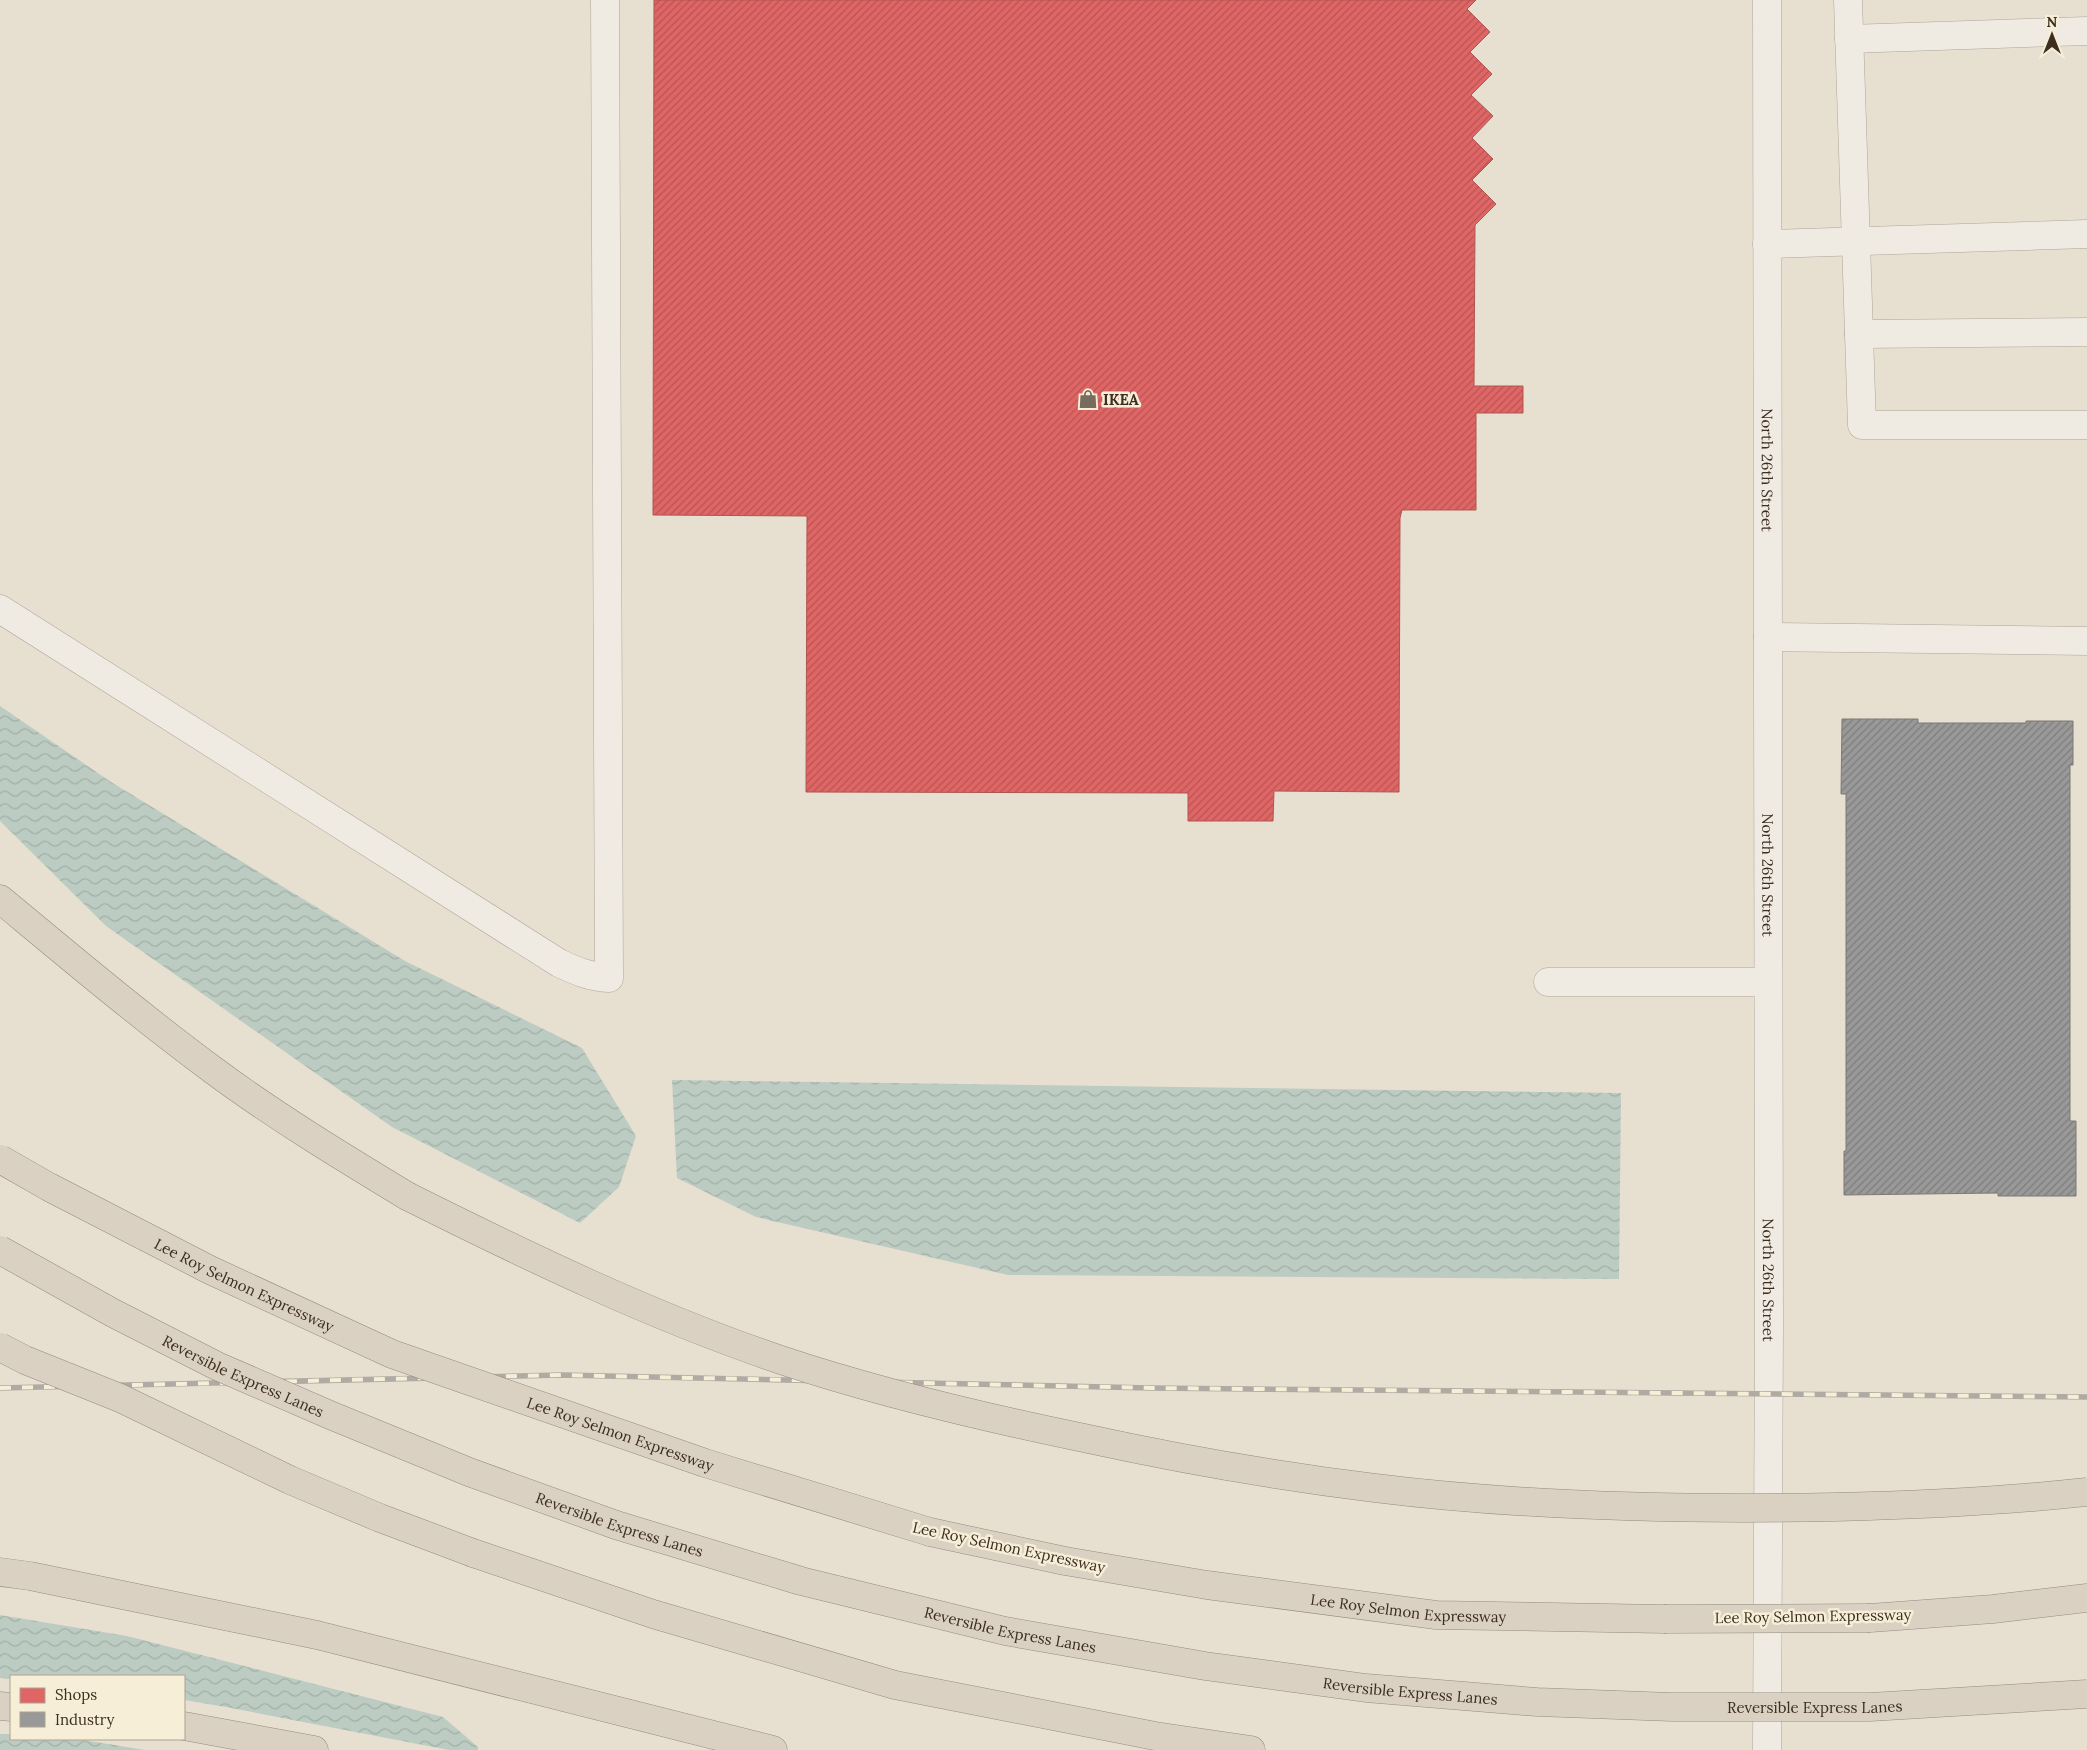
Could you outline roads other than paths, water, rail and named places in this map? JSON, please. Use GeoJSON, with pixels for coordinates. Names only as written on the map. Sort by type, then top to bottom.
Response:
{"type":"FeatureCollection","features":[{"type":"Feature","properties":{"kind":"highway"},"geometry":{"type":"LineString","coordinates":[[0,899],[104,986],[213,1071],[303,1133],[407,1196],[552,1268],[674,1321],[783,1360],[911,1398],[1034,1428],[1190,1460],[1272,1474],[1379,1488],[1502,1500],[1623,1507],[1747,1509],[1960,1503],[2087,1492]]}},
{"type":"Feature","properties":{"kind":"highway","name":"Lee Roy Selmon Expressway"},"geometry":{"type":"LineString","coordinates":[[0,1159],[49,1187],[210,1270],[392,1354],[704,1462],[930,1532],[1065,1561],[1207,1585],[1427,1614],[1550,1618],[1870,1618],[1993,1609],[2087,1598]]}},
{"type":"Feature","properties":{"kind":"highway","name":"Reversible Express Lanes"},"geometry":{"type":"LineString","coordinates":[[0,1250],[113,1313],[217,1366],[469,1472],[616,1525],[801,1581],[1005,1631],[1205,1666],[1366,1688],[1537,1702],[1672,1707],[1870,1707],[2087,1694]]}},
{"type":"Feature","properties":{"kind":"highway"},"geometry":{"type":"LineString","coordinates":[[0,1347],[25,1360],[120,1398],[290,1480],[380,1518],[473,1553],[653,1614],[895,1685],[1155,1736],[1251,1750]]}},
{"type":"Feature","properties":{"kind":"highway"},"geometry":{"type":"LineString","coordinates":[[0,1572],[30,1576],[317,1635],[773,1750]]}},
{"type":"Feature","properties":{"kind":"highway"},"geometry":{"type":"LineString","coordinates":[[185,1726],[314,1750]]}},
{"type":"Feature","properties":{"kind":"street"},"geometry":{"type":"LineString","coordinates":[[0,609],[559,962],[593,977],[609,978],[605,0]]}},
{"type":"Feature","properties":{"kind":"street","name":"North 26th Street"},"geometry":{"type":"LineString","coordinates":[[1767,0],[1767,1750]]}},
{"type":"Feature","properties":{"kind":"street"},"geometry":{"type":"LineString","coordinates":[[1848,0],[1862,425],[2087,425]]}},
{"type":"Feature","properties":{"kind":"street"},"geometry":{"type":"LineString","coordinates":[[1849,40],[2087,31]]}},
{"type":"Feature","properties":{"kind":"street"},"geometry":{"type":"LineString","coordinates":[[1767,244],[2087,234]]}},
{"type":"Feature","properties":{"kind":"street"},"geometry":{"type":"LineString","coordinates":[[1859,334],[2087,332]]}},
{"type":"Feature","properties":{"kind":"street"},"geometry":{"type":"LineString","coordinates":[[1768,637],[2087,641]]}},
{"type":"Feature","properties":{"kind":"street"},"geometry":{"type":"LineString","coordinates":[[1548,982],[1768,982]]}},
{"type":"Feature","properties":{"kind":"water"},"geometry":{"type":"Polygon","coordinates":[[[0,706],[111,782],[405,961],[582,1048],[636,1136],[619,1187],[580,1223],[392,1127],[106,926],[0,821],[0,706]]]}},
{"type":"Feature","properties":{"kind":"water"},"geometry":{"type":"Polygon","coordinates":[[[672,1080],[1621,1093],[1619,1279],[1008,1275],[756,1217],[677,1178],[672,1080]]]}},
{"type":"Feature","properties":{"kind":"water"},"geometry":{"type":"Polygon","coordinates":[[[0,1615],[127,1636],[443,1717],[478,1747],[478,1750],[0,1750],[0,1615]]]}},
{"type":"Feature","properties":{"kind":"railway"},"geometry":{"type":"LineString","coordinates":[[0,1388],[562,1375],[1151,1388],[2087,1397]]}},
{"type":"Feature","properties":{"kind":"place","name":"IKEA"},"geometry":{"type":"Point","coordinates":[1088,399]}}]}
